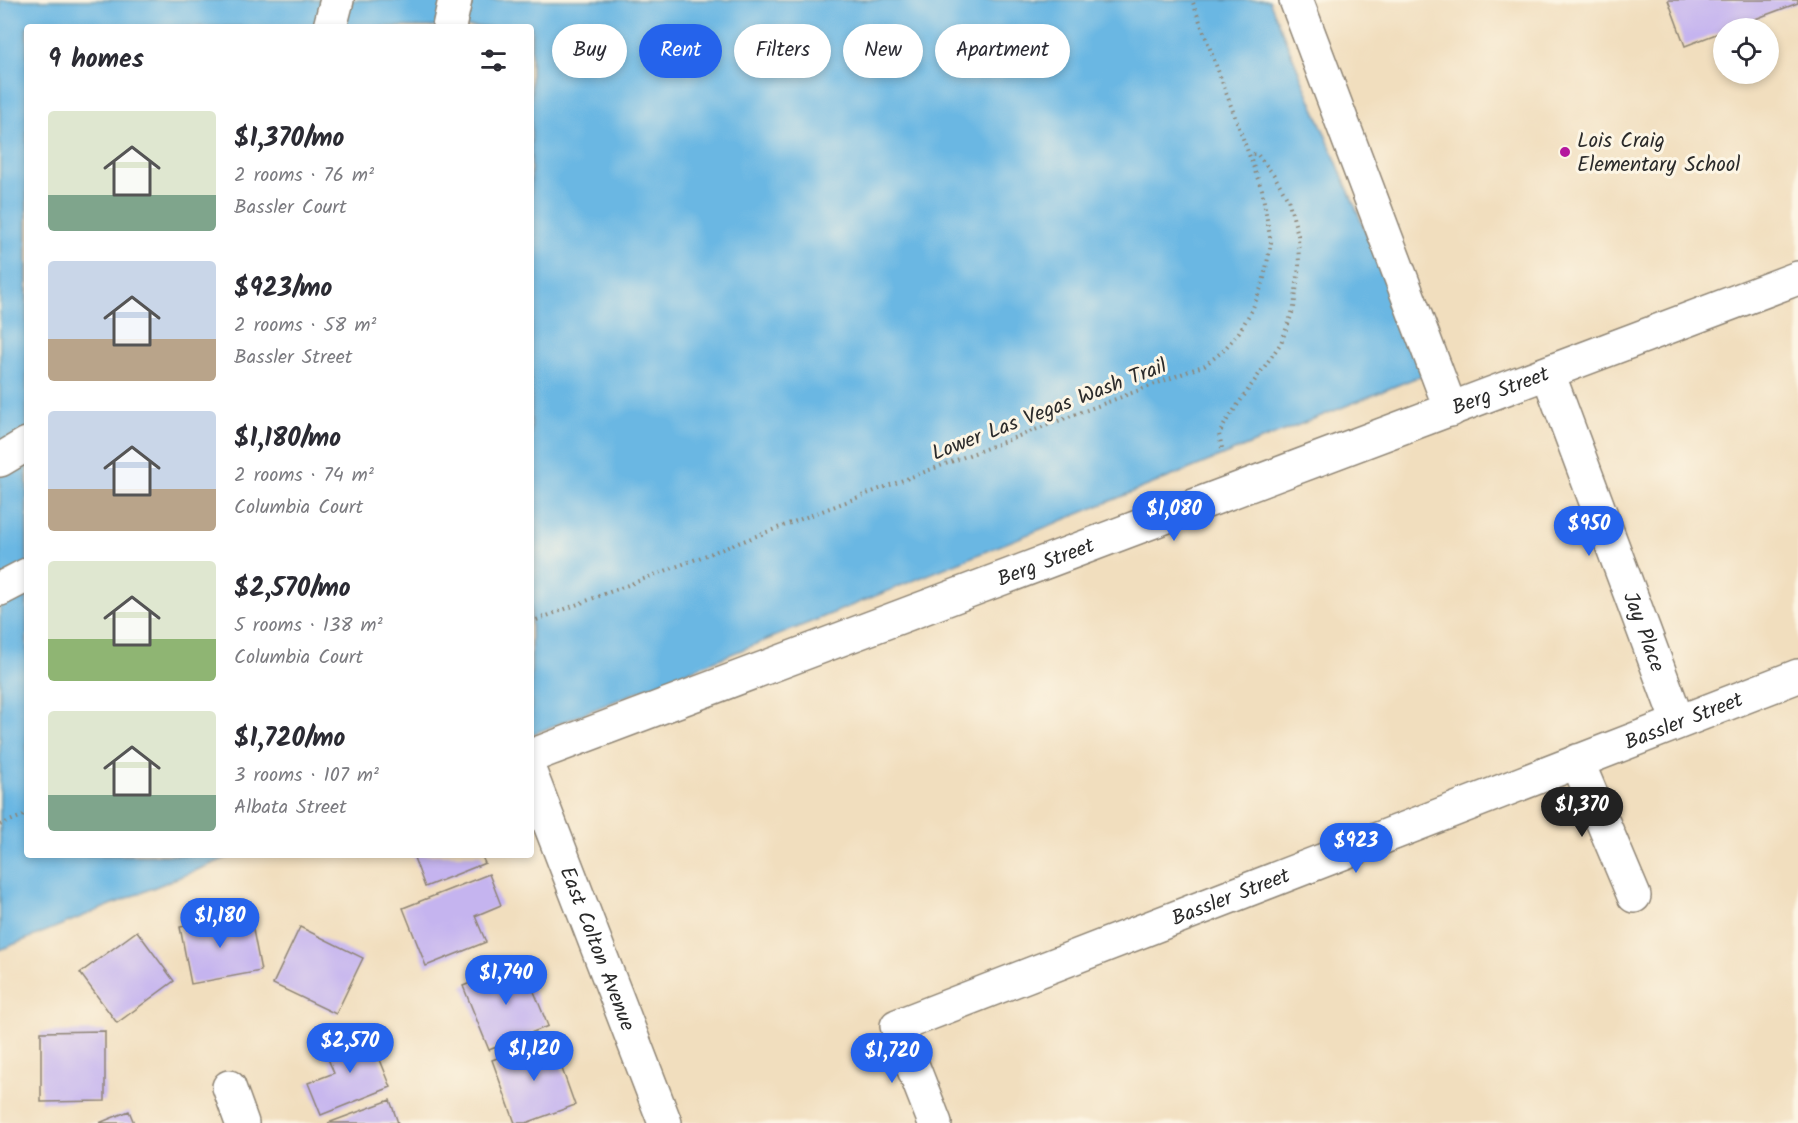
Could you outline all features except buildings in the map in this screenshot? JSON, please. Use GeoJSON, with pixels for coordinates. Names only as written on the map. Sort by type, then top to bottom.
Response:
{"type":"FeatureCollection","features":[{"type":"Feature","properties":{"kind":"street"},"geometry":{"type":"LineString","coordinates":[[331,24],[337,0]]}},
{"type":"Feature","properties":{"kind":"street"},"geometry":{"type":"LineString","coordinates":[[450,24],[455,0]]}},
{"type":"Feature","properties":{"kind":"street"},"geometry":{"type":"LineString","coordinates":[[1296,0],[1451,410]]}},
{"type":"Feature","properties":{"kind":"street","name":"Berg Street"},"geometry":{"type":"LineString","coordinates":[[534,755],[1798,278]]}},
{"type":"Feature","properties":{"kind":"street","name":"Jay Place"},"geometry":{"type":"LineString","coordinates":[[1548,373],[1678,722]]}},
{"type":"Feature","properties":{"kind":"street"},"geometry":{"type":"LineString","coordinates":[[0,460],[24,446]]}},
{"type":"Feature","properties":{"kind":"street"},"geometry":{"type":"LineString","coordinates":[[0,588],[24,576]]}},
{"type":"Feature","properties":{"kind":"street","name":"Bassler Street"},"geometry":{"type":"LineString","coordinates":[[935,1123],[897,1026],[1798,676]]}},
{"type":"Feature","properties":{"kind":"street"},"geometry":{"type":"LineString","coordinates":[[1578,760],[1634,896]]}},
{"type":"Feature","properties":{"kind":"street","name":"East Colton Avenue"},"geometry":{"type":"LineString","coordinates":[[534,783],[665,1123]]}},
{"type":"Feature","properties":{"kind":"street"},"geometry":{"type":"LineString","coordinates":[[229,1087],[242,1123]]}},
{"type":"Feature","properties":{"kind":"path","name":"Lower Las Vegas Wash Trail"},"geometry":{"type":"LineString","coordinates":[[534,621],[1205,365],[1223,351],[1239,332],[1252,310],[1265,273],[1271,243],[1262,190],[1192,0]]}},
{"type":"Feature","properties":{"kind":"path"},"geometry":{"type":"LineString","coordinates":[[1222,448],[1219,434],[1281,343],[1294,308],[1299,266],[1298,235],[1288,199],[1274,175],[1257,154],[1249,154]]}},
{"type":"Feature","properties":{"kind":"path"},"geometry":{"type":"LineString","coordinates":[[0,825],[24,815]]}},
{"type":"Feature","properties":{"kind":"water"},"geometry":{"type":"Polygon","coordinates":[[[0,0],[1269,0],[1425,374],[534,734],[534,24],[24,24],[24,858],[227,858],[0,950],[0,0]]]}},
{"type":"Feature","properties":{"kind":"place","name":"Lois Craig Elementary School"},"geometry":{"type":"Point","coordinates":[1565,152]}}]}
